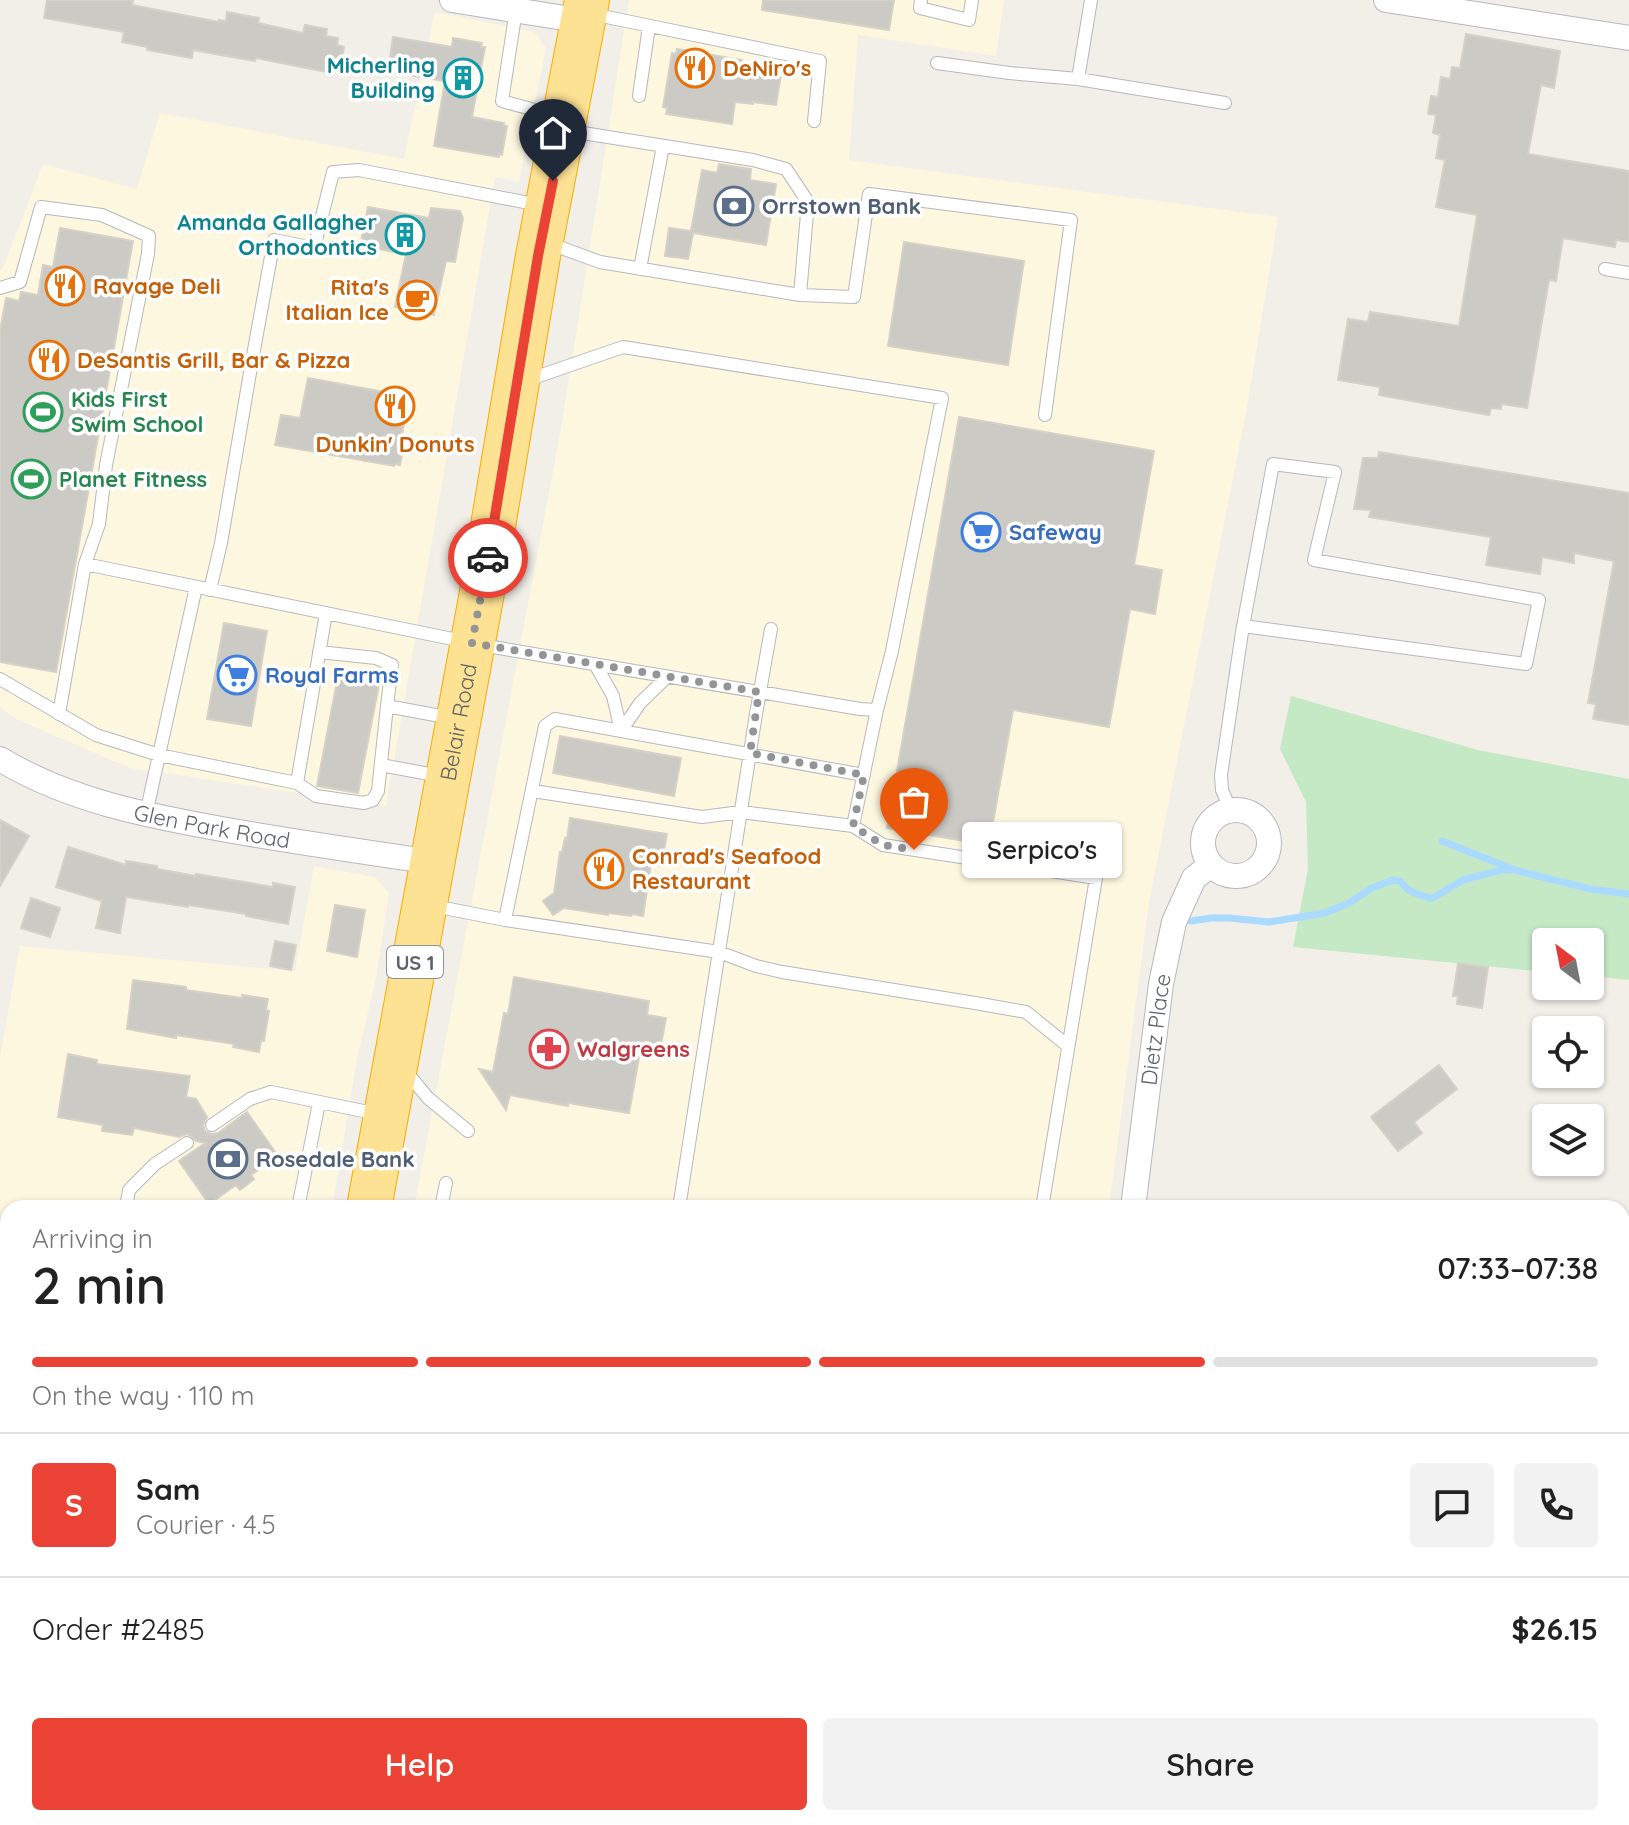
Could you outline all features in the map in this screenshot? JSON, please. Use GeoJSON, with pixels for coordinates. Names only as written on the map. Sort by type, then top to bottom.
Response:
{"type":"FeatureCollection","features":[{"type":"Feature","properties":{"kind":"highway","name":"Belair Road"},"geometry":{"type":"LineString","coordinates":[[371,1200],[491,539],[544,223],[585,11]]}},
{"type":"Feature","properties":{"kind":"street"},"geometry":{"type":"LineString","coordinates":[[452,0],[516,10],[585,11]]}},
{"type":"Feature","properties":{"kind":"street"},"geometry":{"type":"LineString","coordinates":[[1386,0],[1629,38]]}},
{"type":"Feature","properties":{"kind":"street","name":"Glen Park Road"},"geometry":{"type":"LineString","coordinates":[[0,759],[17,770],[105,805],[273,838],[433,862]]}},
{"type":"Feature","properties":{"kind":"street"},"geometry":{"type":"LineString","coordinates":[[1231,811],[1242,811],[1262,822],[1269,843],[1262,864],[1242,876],[1220,872],[1211,865],[1203,847],[1207,827],[1221,814],[1231,811]]}},
{"type":"Feature","properties":{"kind":"street","name":"Dietz Place"},"geometry":{"type":"LineString","coordinates":[[1134,1200],[1161,984],[1174,922],[1194,878],[1211,865]]}},
{"type":"Feature","properties":{"kind":"lane"},"geometry":{"type":"LineString","coordinates":[[921,0],[920,8],[969,20],[972,0]]}},
{"type":"Feature","properties":{"kind":"lane"},"geometry":{"type":"LineString","coordinates":[[1078,79],[1091,0]]}},
{"type":"Feature","properties":{"kind":"lane"},"geometry":{"type":"LineString","coordinates":[[516,10],[502,101],[563,124],[786,169],[808,202],[800,295]]}},
{"type":"Feature","properties":{"kind":"lane"},"geometry":{"type":"LineString","coordinates":[[585,11],[820,61],[814,121]]}},
{"type":"Feature","properties":{"kind":"lane"},"geometry":{"type":"LineString","coordinates":[[639,96],[649,26]]}},
{"type":"Feature","properties":{"kind":"lane"},"geometry":{"type":"LineString","coordinates":[[937,63],[1078,79],[1225,103]]}},
{"type":"Feature","properties":{"kind":"lane"},"geometry":{"type":"LineString","coordinates":[[640,269],[663,146]]}},
{"type":"Feature","properties":{"kind":"lane"},"geometry":{"type":"LineString","coordinates":[[210,590],[274,240],[314,248],[333,172],[359,170],[544,223],[600,262],[800,295],[854,297],[869,194],[1071,220],[1045,415]]}},
{"type":"Feature","properties":{"kind":"lane"},"geometry":{"type":"LineString","coordinates":[[0,288],[20,282],[41,207],[102,215],[149,236],[106,465],[99,524],[85,564],[59,714]]}},
{"type":"Feature","properties":{"kind":"lane"},"geometry":{"type":"LineString","coordinates":[[1605,269],[1629,273]]}},
{"type":"Feature","properties":{"kind":"lane"},"geometry":{"type":"LineString","coordinates":[[536,377],[623,347],[942,398],[892,651],[853,826]]}},
{"type":"Feature","properties":{"kind":"lane"},"geometry":{"type":"LineString","coordinates":[[1231,811],[1222,790],[1221,775],[1243,626],[1273,464],[1335,472],[1314,560],[1539,600],[1526,664],[1243,626]]}},
{"type":"Feature","properties":{"kind":"lane"},"geometry":{"type":"LineString","coordinates":[[85,564],[472,643],[877,710]]}},
{"type":"Feature","properties":{"kind":"lane"},"geometry":{"type":"LineString","coordinates":[[146,814],[196,587]]}},
{"type":"Feature","properties":{"kind":"lane"},"geometry":{"type":"LineString","coordinates":[[297,783],[326,613]]}},
{"type":"Feature","properties":{"kind":"lane"},"geometry":{"type":"LineString","coordinates":[[680,1200],[771,629]]}},
{"type":"Feature","properties":{"kind":"lane"},"geometry":{"type":"LineString","coordinates":[[0,679],[96,735],[159,755],[297,783],[316,796],[364,803],[373,800],[378,791],[392,665],[376,658],[319,652]]}},
{"type":"Feature","properties":{"kind":"lane"},"geometry":{"type":"LineString","coordinates":[[595,664],[613,696],[621,731]]}},
{"type":"Feature","properties":{"kind":"lane"},"geometry":{"type":"LineString","coordinates":[[621,731],[640,703],[667,677]]}},
{"type":"Feature","properties":{"kind":"lane"},"geometry":{"type":"LineString","coordinates":[[387,706],[458,719]]}},
{"type":"Feature","properties":{"kind":"lane"},"geometry":{"type":"LineString","coordinates":[[505,920],[545,726],[555,719],[864,775]]}},
{"type":"Feature","properties":{"kind":"lane"},"geometry":{"type":"LineString","coordinates":[[381,765],[448,777]]}},
{"type":"Feature","properties":{"kind":"lane"},"geometry":{"type":"LineString","coordinates":[[533,791],[702,817],[741,812],[853,826],[883,845],[1096,878],[1043,1200]]}},
{"type":"Feature","properties":{"kind":"lane"},"geometry":{"type":"LineString","coordinates":[[425,904],[505,920],[719,952],[782,972],[1026,1012],[1068,1046]]}},
{"type":"Feature","properties":{"kind":"lane"},"geometry":{"type":"LineString","coordinates":[[397,1061],[428,1098],[468,1131]]}},
{"type":"Feature","properties":{"kind":"lane"},"geometry":{"type":"LineString","coordinates":[[212,1125],[250,1099],[271,1092],[387,1115]]}},
{"type":"Feature","properties":{"kind":"lane"},"geometry":{"type":"LineString","coordinates":[[300,1200],[319,1103]]}},
{"type":"Feature","properties":{"kind":"lane"},"geometry":{"type":"LineString","coordinates":[[127,1200],[129,1190],[155,1164],[187,1143]]}},
{"type":"Feature","properties":{"kind":"lane"},"geometry":{"type":"LineString","coordinates":[[443,1200],[446,1183]]}},
{"type":"Feature","properties":{"kind":"shaded area"},"geometry":{"type":"Polygon","coordinates":[[[629,0],[1004,0],[996,56],[858,35],[849,160],[1278,217],[1248,402],[1149,902],[1110,1200],[416,1200],[561,429],[629,0]]]}},
{"type":"Feature","properties":{"kind":"shaded area"},"geometry":{"type":"Polygon","coordinates":[[[435,12],[534,32],[546,48],[519,182],[495,177],[386,806],[130,768],[16,719],[0,707],[0,270],[43,164],[137,189],[160,113],[404,159],[435,12]]]}},
{"type":"Feature","properties":{"kind":"shaded area"},"geometry":{"type":"Polygon","coordinates":[[[314,866],[375,877],[389,893],[333,1200],[0,1200],[0,1057],[20,946],[295,971],[314,866]]]}},
{"type":"Feature","properties":{"kind":"green space"},"geometry":{"type":"Polygon","coordinates":[[[1291,696],[1478,750],[1629,779],[1629,980],[1604,977],[1604,928],[1532,928],[1532,971],[1293,947],[1308,869],[1306,802],[1280,749],[1291,696]]]}},
{"type":"Feature","properties":{"kind":"building"},"geometry":{"type":"Polygon","coordinates":[[[47,0],[133,0],[132,5],[219,22],[226,21],[227,12],[259,18],[258,23],[303,33],[305,25],[327,29],[326,36],[338,38],[337,45],[344,47],[340,67],[333,65],[332,73],[193,50],[192,58],[122,42],[124,32],[44,18],[47,0]]]}},
{"type":"Feature","properties":{"kind":"building"},"geometry":{"type":"Polygon","coordinates":[[[763,0],[894,0],[889,30],[762,10],[763,0]]]}},
{"type":"Feature","properties":{"kind":"building"},"geometry":{"type":"Polygon","coordinates":[[[1466,34],[1560,51],[1554,88],[1541,85],[1528,154],[1629,171],[1629,242],[1616,240],[1615,247],[1563,238],[1556,281],[1549,280],[1527,408],[1502,404],[1501,409],[1491,408],[1489,415],[1379,395],[1380,387],[1338,380],[1348,319],[1368,322],[1370,312],[1459,326],[1477,215],[1436,207],[1445,160],[1436,158],[1440,135],[1433,133],[1436,115],[1428,114],[1431,96],[1438,97],[1441,77],[1450,79],[1452,67],[1460,68],[1466,34]]]}},
{"type":"Feature","properties":{"kind":"building","name":"Micherling Building"},"geometry":{"type":"Polygon","coordinates":[[[393,37],[452,47],[453,38],[482,43],[481,47],[485,47],[472,117],[507,126],[502,155],[434,146],[445,81],[388,72],[393,37]]]}},
{"type":"Feature","properties":{"kind":"building"},"geometry":{"type":"Polygon","coordinates":[[[677,49],[742,60],[740,69],[781,75],[776,105],[735,102],[732,124],[666,114],[667,108],[663,107],[672,53],[676,54],[677,49]]]}},
{"type":"Feature","properties":{"kind":"building","name":"Orrstown Bank"},"geometry":{"type":"Polygon","coordinates":[[[719,164],[751,169],[750,180],[776,184],[766,245],[693,233],[688,259],[665,256],[669,228],[691,231],[702,170],[717,173],[719,164]]]}},
{"type":"Feature","properties":{"kind":"building","name":"Amanda Gallagher Orthodontics"},"geometry":{"type":"Polygon","coordinates":[[[368,207],[429,218],[431,208],[460,211],[463,218],[455,262],[446,261],[434,315],[395,307],[406,254],[361,246],[368,207]]]}},
{"type":"Feature","properties":{"kind":"building"},"geometry":{"type":"Polygon","coordinates":[[[60,228],[133,241],[56,672],[0,662],[0,331],[6,298],[19,301],[21,292],[38,295],[43,265],[53,267],[60,228]]]}},
{"type":"Feature","properties":{"kind":"building"},"geometry":{"type":"Polygon","coordinates":[[[904,242],[1024,261],[1008,365],[888,346],[904,242]]]}},
{"type":"Feature","properties":{"kind":"building"},"geometry":{"type":"Polygon","coordinates":[[[308,378],[390,393],[391,390],[411,393],[401,438],[405,439],[400,465],[275,445],[281,415],[300,418],[308,378]]]}},
{"type":"Feature","properties":{"kind":"building"},"geometry":{"type":"Polygon","coordinates":[[[959,417],[1154,451],[1134,565],[1162,570],[1155,614],[1130,609],[1109,727],[1013,710],[989,845],[887,828],[959,417]]]}},
{"type":"Feature","properties":{"kind":"building"},"geometry":{"type":"Polygon","coordinates":[[[1379,452],[1629,493],[1629,725],[1593,719],[1596,704],[1588,703],[1614,561],[1574,553],[1574,563],[1542,557],[1540,574],[1486,565],[1491,537],[1369,517],[1371,510],[1354,509],[1363,458],[1378,458],[1379,452]]]}},
{"type":"Feature","properties":{"kind":"building","name":"Royal Farms"},"geometry":{"type":"Polygon","coordinates":[[[224,623],[267,631],[251,726],[207,719],[224,623]]]}},
{"type":"Feature","properties":{"kind":"building","name":"Royal Farms"},"geometry":{"type":"Polygon","coordinates":[[[339,671],[380,679],[358,793],[317,786],[339,671]]]}},
{"type":"Feature","properties":{"kind":"building"},"geometry":{"type":"Polygon","coordinates":[[[560,736],[681,758],[674,796],[553,773],[560,736]]]}},
{"type":"Feature","properties":{"kind":"building","name":"Conrad's Seafood Restaurant"},"geometry":{"type":"Polygon","coordinates":[[[570,818],[667,834],[661,866],[651,864],[643,916],[608,915],[564,908],[553,915],[543,901],[554,893],[560,852],[567,839],[570,818]]]}},
{"type":"Feature","properties":{"kind":"building"},"geometry":{"type":"Polygon","coordinates":[[[0,820],[29,836],[0,886],[0,820]]]}},
{"type":"Feature","properties":{"kind":"building"},"geometry":{"type":"Polygon","coordinates":[[[68,847],[126,865],[126,861],[196,876],[273,887],[273,883],[295,887],[288,924],[246,914],[126,897],[120,933],[96,928],[102,901],[56,887],[68,847]]]}},
{"type":"Feature","properties":{"kind":"building"},"geometry":{"type":"Polygon","coordinates":[[[31,898],[60,908],[50,937],[21,928],[31,898]]]}},
{"type":"Feature","properties":{"kind":"building"},"geometry":{"type":"Polygon","coordinates":[[[335,905],[365,910],[357,957],[327,951],[335,905]]]}},
{"type":"Feature","properties":{"kind":"building"},"geometry":{"type":"Polygon","coordinates":[[[275,941],[296,945],[291,970],[270,966],[275,941]]]}},
{"type":"Feature","properties":{"kind":"building"},"geometry":{"type":"Polygon","coordinates":[[[1458,963],[1488,967],[1482,1008],[1457,1004],[1458,996],[1453,996],[1458,963]]]}},
{"type":"Feature","properties":{"kind":"building","name":"Walgreens"},"geometry":{"type":"Polygon","coordinates":[[[514,977],[649,1001],[647,1015],[666,1018],[661,1045],[642,1041],[629,1113],[510,1095],[506,1110],[479,1069],[493,1072],[514,977]]]}},
{"type":"Feature","properties":{"kind":"building"},"geometry":{"type":"Polygon","coordinates":[[[133,980],[242,998],[242,995],[268,999],[264,1041],[261,1041],[259,1052],[233,1047],[234,1044],[127,1029],[133,980]]]}},
{"type":"Feature","properties":{"kind":"building"},"geometry":{"type":"Polygon","coordinates":[[[68,1054],[97,1060],[97,1064],[190,1076],[186,1097],[196,1099],[207,1117],[203,1125],[205,1131],[218,1133],[247,1112],[278,1156],[251,1175],[254,1179],[240,1190],[236,1185],[215,1200],[206,1200],[179,1161],[205,1143],[186,1134],[179,1137],[134,1128],[132,1135],[102,1131],[103,1125],[58,1117],[68,1054]]]}},
{"type":"Feature","properties":{"kind":"building"},"geometry":{"type":"Polygon","coordinates":[[[1439,1065],[1457,1089],[1414,1122],[1422,1133],[1398,1151],[1371,1117],[1439,1065]]]}},
{"type":"Feature","properties":{"kind":"waterway"},"geometry":{"type":"LineString","coordinates":[[1442,841],[1515,870],[1590,889],[1629,894]]}},
{"type":"Feature","properties":{"kind":"waterway"},"geometry":{"type":"LineString","coordinates":[[1191,921],[1229,918],[1269,922],[1325,913],[1393,880],[1400,881],[1408,890],[1433,898],[1463,880],[1502,870],[1515,870]]}},
{"type":"Feature","properties":{"kind":"way so far"},"geometry":{"type":"LineString","coordinates":[[488,558],[472,643],[759,692],[750,753],[864,775],[853,826],[883,845],[914,850]]}},
{"type":"Feature","properties":{"kind":"place","name":"DeNiro's"},"geometry":{"type":"Point","coordinates":[695,68]}},
{"type":"Feature","properties":{"kind":"place","name":"Micherling Building"},"geometry":{"type":"Point","coordinates":[463,78]}},
{"type":"Feature","properties":{"kind":"place","name":"Orrstown Bank"},"geometry":{"type":"Point","coordinates":[734,206]}},
{"type":"Feature","properties":{"kind":"place","name":"Amanda Gallagher Orthodontics"},"geometry":{"type":"Point","coordinates":[405,235]}},
{"type":"Feature","properties":{"kind":"place","name":"Ravage Deli"},"geometry":{"type":"Point","coordinates":[65,286]}},
{"type":"Feature","properties":{"kind":"place","name":"Rita's Italian Ice"},"geometry":{"type":"Point","coordinates":[417,300]}},
{"type":"Feature","properties":{"kind":"place","name":"DeSantis Grill, Bar & Pizza"},"geometry":{"type":"Point","coordinates":[49,360]}},
{"type":"Feature","properties":{"kind":"place","name":"Dunkin' Donuts"},"geometry":{"type":"Point","coordinates":[395,406]}},
{"type":"Feature","properties":{"kind":"place","name":"Kids First Swim School"},"geometry":{"type":"Point","coordinates":[43,412]}},
{"type":"Feature","properties":{"kind":"place","name":"Planet Fitness"},"geometry":{"type":"Point","coordinates":[31,479]}},
{"type":"Feature","properties":{"kind":"place","name":"Safeway"},"geometry":{"type":"Point","coordinates":[981,532]}},
{"type":"Feature","properties":{"kind":"place","name":"Royal Farms"},"geometry":{"type":"Point","coordinates":[237,675]}},
{"type":"Feature","properties":{"kind":"place","name":"Serpico's"},"geometry":{"type":"Point","coordinates":[914,850]}},
{"type":"Feature","properties":{"kind":"place","name":"Conrad's Seafood Restaurant"},"geometry":{"type":"Point","coordinates":[604,869]}},
{"type":"Feature","properties":{"kind":"place","name":"Walgreens"},"geometry":{"type":"Point","coordinates":[549,1049]}},
{"type":"Feature","properties":{"kind":"place","name":"Rosedale Bank"},"geometry":{"type":"Point","coordinates":[228,1159]}},
{"type":"Feature","properties":{"kind":"route"},"geometry":{"type":"LineString","coordinates":[[488,558],[553,181]]}}]}
